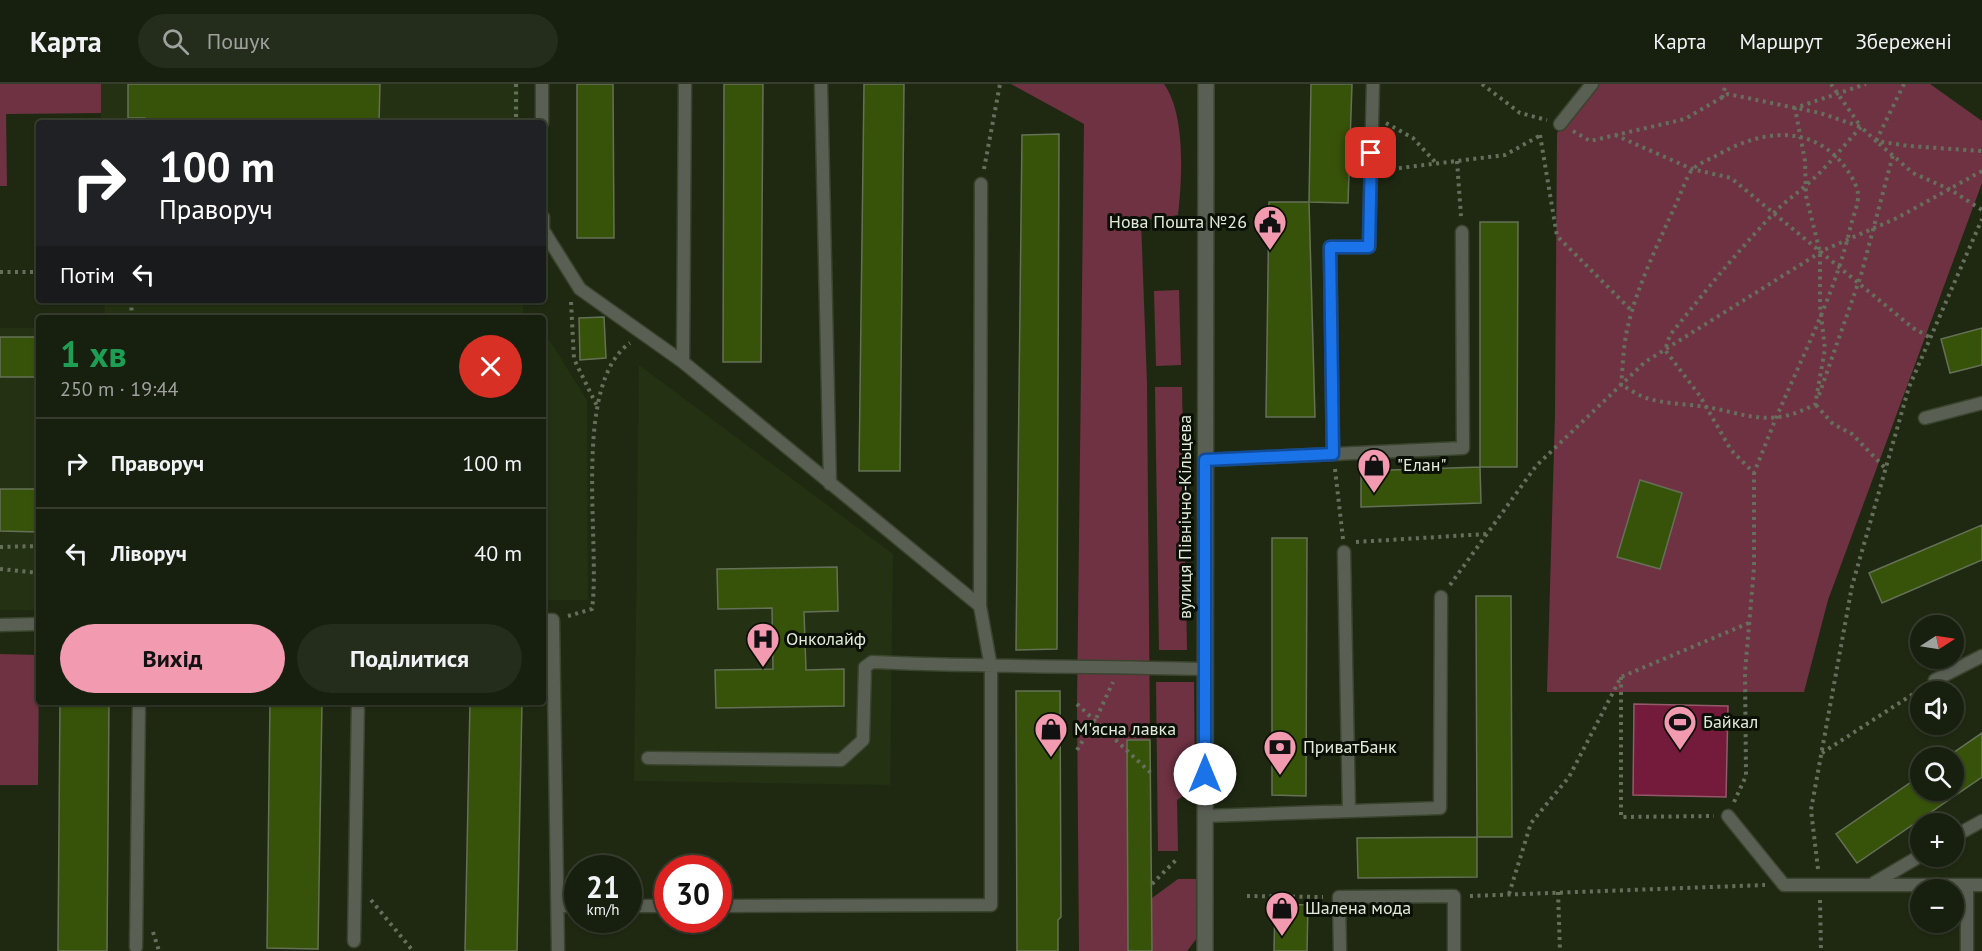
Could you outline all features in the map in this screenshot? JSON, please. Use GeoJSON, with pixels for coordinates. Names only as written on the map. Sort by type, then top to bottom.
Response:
{"type":"FeatureCollection","features":[{"type":"Feature","properties":{"kind":"street","name":"вулиця Північно-Кільцева"},"geometry":{"type":"LineString","coordinates":[[1205,951],[1206,84]]}},
{"type":"Feature","properties":{"kind":"lane"},"geometry":{"type":"LineString","coordinates":[[542,84],[542,120]]}},
{"type":"Feature","properties":{"kind":"lane"},"geometry":{"type":"LineString","coordinates":[[683,363],[685,84]]}},
{"type":"Feature","properties":{"kind":"lane"},"geometry":{"type":"LineString","coordinates":[[821,84],[830,484]]}},
{"type":"Feature","properties":{"kind":"lane"},"geometry":{"type":"LineString","coordinates":[[1333,454],[1330,247],[1369,247],[1373,84]]}},
{"type":"Feature","properties":{"kind":"lane"},"geometry":{"type":"LineString","coordinates":[[1560,124],[1592,84]]}},
{"type":"Feature","properties":{"kind":"lane"},"geometry":{"type":"LineString","coordinates":[[732,906],[991,906],[991,667],[980,606],[981,184]]}},
{"type":"Feature","properties":{"kind":"lane"},"geometry":{"type":"LineString","coordinates":[[1205,460],[1463,448],[1462,232]]}},
{"type":"Feature","properties":{"kind":"lane"},"geometry":{"type":"LineString","coordinates":[[546,235],[580,290],[683,363],[980,606]]}},
{"type":"Feature","properties":{"kind":"lane"},"geometry":{"type":"LineString","coordinates":[[1925,418],[1982,403]]}},
{"type":"Feature","properties":{"kind":"lane"},"geometry":{"type":"LineString","coordinates":[[1344,547],[1349,811]]}},
{"type":"Feature","properties":{"kind":"lane"},"geometry":{"type":"LineString","coordinates":[[1205,816],[1440,808],[1441,597]]}},
{"type":"Feature","properties":{"kind":"lane"},"geometry":{"type":"LineString","coordinates":[[548,620],[558,951]]}},
{"type":"Feature","properties":{"kind":"lane"},"geometry":{"type":"LineString","coordinates":[[0,625],[36,624]]}},
{"type":"Feature","properties":{"kind":"lane"},"geometry":{"type":"LineString","coordinates":[[1935,680],[1982,656]]}},
{"type":"Feature","properties":{"kind":"lane"},"geometry":{"type":"LineString","coordinates":[[648,758],[841,760],[863,740],[865,667],[872,662],[991,667],[1120,666],[1204,669]]}},
{"type":"Feature","properties":{"kind":"lane"},"geometry":{"type":"LineString","coordinates":[[136,947],[139,705]]}},
{"type":"Feature","properties":{"kind":"lane"},"geometry":{"type":"LineString","coordinates":[[354,941],[358,705]]}},
{"type":"Feature","properties":{"kind":"lane"},"geometry":{"type":"LineString","coordinates":[[1728,816],[1784,885],[1873,883],[1982,885]]}},
{"type":"Feature","properties":{"kind":"lane"},"geometry":{"type":"LineString","coordinates":[[1964,831],[1982,821]]}},
{"type":"Feature","properties":{"kind":"lane"},"geometry":{"type":"LineString","coordinates":[[1873,883],[1910,862]]}},
{"type":"Feature","properties":{"kind":"lane"},"geometry":{"type":"LineString","coordinates":[[1967,886],[1967,951]]}},
{"type":"Feature","properties":{"kind":"lane"},"geometry":{"type":"LineString","coordinates":[[1340,951],[1339,897],[1454,896],[1454,951]]}},
{"type":"Feature","properties":{"kind":"lane"},"geometry":{"type":"LineString","coordinates":[[558,906],[564,906]]}},
{"type":"Feature","properties":{"kind":"path"},"geometry":{"type":"LineString","coordinates":[[516,84],[516,120]]}},
{"type":"Feature","properties":{"kind":"path"},"geometry":{"type":"LineString","coordinates":[[981,184],[1000,84]]}},
{"type":"Feature","properties":{"kind":"path"},"geometry":{"type":"LineString","coordinates":[[1482,84],[1520,113],[1560,124],[1590,141],[1685,119],[1728,94],[1795,108],[1861,127]]}},
{"type":"Feature","properties":{"kind":"path"},"geometry":{"type":"LineString","coordinates":[[1722,98],[1726,84]]}},
{"type":"Feature","properties":{"kind":"path"},"geometry":{"type":"LineString","coordinates":[[1831,84],[1861,127],[1913,173],[1951,190],[1982,210]]}},
{"type":"Feature","properties":{"kind":"path"},"geometry":{"type":"LineString","coordinates":[[1795,108],[1866,84]]}},
{"type":"Feature","properties":{"kind":"path"},"geometry":{"type":"LineString","coordinates":[[1876,141],[1904,84]]}},
{"type":"Feature","properties":{"kind":"path"},"geometry":{"type":"LineString","coordinates":[[1795,108],[1806,185],[1820,252],[1821,317],[1825,349],[1815,405]]}},
{"type":"Feature","properties":{"kind":"path"},"geometry":{"type":"LineString","coordinates":[[1372,115],[1413,138],[1437,163]]}},
{"type":"Feature","properties":{"kind":"path"},"geometry":{"type":"LineString","coordinates":[[1371,172],[1505,155],[1560,124]]}},
{"type":"Feature","properties":{"kind":"path"},"geometry":{"type":"LineString","coordinates":[[1665,350],[1670,335],[1734,256],[1861,127]]}},
{"type":"Feature","properties":{"kind":"path"},"geometry":{"type":"LineString","coordinates":[[1540,135],[1557,236],[1633,312]]}},
{"type":"Feature","properties":{"kind":"path"},"geometry":{"type":"LineString","coordinates":[[1615,135],[1692,169],[1731,178],[1913,328],[1931,338]]}},
{"type":"Feature","properties":{"kind":"path"},"geometry":{"type":"LineString","coordinates":[[1621,677],[1621,817],[1728,816],[1746,776],[1745,672],[1754,568],[1754,473],[1821,317],[1848,238],[1858,194],[1847,169],[1835,155],[1806,136],[1773,135],[1729,148],[1692,169],[1659,241],[1628,326],[1622,385]]}},
{"type":"Feature","properties":{"kind":"path"},"geometry":{"type":"LineString","coordinates":[[1876,141],[1982,151]]}},
{"type":"Feature","properties":{"kind":"path"},"geometry":{"type":"LineString","coordinates":[[1815,405],[1858,283],[1893,155]]}},
{"type":"Feature","properties":{"kind":"path"},"geometry":{"type":"LineString","coordinates":[[1457,161],[1462,232]]}},
{"type":"Feature","properties":{"kind":"path"},"geometry":{"type":"LineString","coordinates":[[1441,597],[1536,466],[1645,362],[1820,252],[1898,218],[1982,171]]}},
{"type":"Feature","properties":{"kind":"path"},"geometry":{"type":"LineString","coordinates":[[1821,951],[1820,884],[1811,810],[1852,586],[1909,387],[1982,219]]}},
{"type":"Feature","properties":{"kind":"path"},"geometry":{"type":"LineString","coordinates":[[0,272],[36,272]]}},
{"type":"Feature","properties":{"kind":"path"},"geometry":{"type":"LineString","coordinates":[[571,301],[574,359],[597,407]]}},
{"type":"Feature","properties":{"kind":"path"},"geometry":{"type":"LineString","coordinates":[[548,620],[592,609],[593,442],[597,407],[619,351],[643,334]]}},
{"type":"Feature","properties":{"kind":"path"},"geometry":{"type":"LineString","coordinates":[[1665,350],[1706,407],[1731,450],[1754,473]]}},
{"type":"Feature","properties":{"kind":"path"},"geometry":{"type":"LineString","coordinates":[[1622,385],[1645,398],[1706,407],[1746,418],[1777,417],[1815,405]]}},
{"type":"Feature","properties":{"kind":"path"},"geometry":{"type":"LineString","coordinates":[[1815,405],[1833,424],[1852,434],[1886,469]]}},
{"type":"Feature","properties":{"kind":"path"},"geometry":{"type":"LineString","coordinates":[[1333,454],[1344,547],[1487,534]]}},
{"type":"Feature","properties":{"kind":"path"},"geometry":{"type":"LineString","coordinates":[[0,547],[36,546]]}},
{"type":"Feature","properties":{"kind":"path"},"geometry":{"type":"LineString","coordinates":[[0,569],[36,573]]}},
{"type":"Feature","properties":{"kind":"path"},"geometry":{"type":"LineString","coordinates":[[1509,894],[1531,823],[1569,777],[1621,677],[1749,623]]}},
{"type":"Feature","properties":{"kind":"path"},"geometry":{"type":"LineString","coordinates":[[1077,750],[1095,721],[1120,666]]}},
{"type":"Feature","properties":{"kind":"path"},"geometry":{"type":"LineString","coordinates":[[1821,754],[1935,680]]}},
{"type":"Feature","properties":{"kind":"path"},"geometry":{"type":"LineString","coordinates":[[1077,705],[1150,773]]}},
{"type":"Feature","properties":{"kind":"path"},"geometry":{"type":"LineString","coordinates":[[1152,885],[1178,858]]}},
{"type":"Feature","properties":{"kind":"path"},"geometry":{"type":"LineString","coordinates":[[355,880],[412,951]]}},
{"type":"Feature","properties":{"kind":"path"},"geometry":{"type":"LineString","coordinates":[[1454,896],[1784,885]]}},
{"type":"Feature","properties":{"kind":"path"},"geometry":{"type":"LineString","coordinates":[[1558,892],[1560,951]]}},
{"type":"Feature","properties":{"kind":"path"},"geometry":{"type":"LineString","coordinates":[[1247,896],[1339,897]]}},
{"type":"Feature","properties":{"kind":"shaded area"},"geometry":{"type":"Polygon","coordinates":[[[0,84],[101,84],[101,113],[6,114],[7,186],[0,186],[0,84]]]}},
{"type":"Feature","properties":{"kind":"shaded area"},"geometry":{"type":"Polygon","coordinates":[[[6,84],[519,84],[519,120],[101,120],[101,113],[6,114],[6,84]]]}},
{"type":"Feature","properties":{"kind":"shaded area"},"geometry":{"type":"Polygon","coordinates":[[[1011,84],[1164,84],[1176,112],[1179,130],[1181,184],[1178,215],[1141,221],[1147,384],[1150,740],[1127,740],[1128,951],[1079,951],[1077,704],[1084,124],[1011,84]]]}},
{"type":"Feature","properties":{"kind":"shaded area"},"geometry":{"type":"Polygon","coordinates":[[[1598,84],[1930,84],[1982,121],[1982,183],[1828,600],[1804,692],[1547,692],[1555,414],[1557,133],[1598,84]]]}},
{"type":"Feature","properties":{"kind":"shaded area"},"geometry":{"type":"Polygon","coordinates":[[[1179,290],[1181,365],[1156,366],[1154,291],[1179,290]]]}},
{"type":"Feature","properties":{"kind":"shaded area"},"geometry":{"type":"Polygon","coordinates":[[[104,303],[523,303],[523,315],[105,315],[104,303]]]}},
{"type":"Feature","properties":{"kind":"shaded area"},"geometry":{"type":"Polygon","coordinates":[[[0,328],[36,328],[36,610],[0,610],[0,328]]]}},
{"type":"Feature","properties":{"kind":"shaded area"},"geometry":{"type":"Polygon","coordinates":[[[550,341],[587,400],[588,600],[546,600],[546,342],[550,341]]]}},
{"type":"Feature","properties":{"kind":"shaded area","name":"Онколайф"},"geometry":{"type":"Polygon","coordinates":[[[639,365],[893,554],[890,785],[634,781],[639,365]]]}},
{"type":"Feature","properties":{"kind":"shaded area"},"geometry":{"type":"Polygon","coordinates":[[[1155,387],[1182,387],[1187,650],[1159,650],[1155,387]]]}},
{"type":"Feature","properties":{"kind":"shaded area"},"geometry":{"type":"Polygon","coordinates":[[[0,654],[36,655],[36,705],[39,705],[38,785],[0,785],[0,654]]]}},
{"type":"Feature","properties":{"kind":"shaded area"},"geometry":{"type":"Polygon","coordinates":[[[1156,682],[1194,682],[1195,788],[1177,800],[1178,851],[1158,851],[1156,682]]]}},
{"type":"Feature","properties":{"kind":"shaded area","name":"Байкал"},"geometry":{"type":"Polygon","coordinates":[[[1634,704],[1728,706],[1726,797],[1633,795],[1634,704]]]}},
{"type":"Feature","properties":{"kind":"shaded area"},"geometry":{"type":"Polygon","coordinates":[[[1178,879],[1196,879],[1197,938],[1187,951],[1152,951],[1152,898],[1178,879]]]}},
{"type":"Feature","properties":{"kind":"building"},"geometry":{"type":"Polygon","coordinates":[[[128,84],[380,84],[379,120],[145,120],[145,118],[128,118],[128,84]]]}},
{"type":"Feature","properties":{"kind":"building"},"geometry":{"type":"Polygon","coordinates":[[[577,84],[613,84],[614,238],[577,238],[577,84]]]}},
{"type":"Feature","properties":{"kind":"building"},"geometry":{"type":"Polygon","coordinates":[[[724,84],[763,84],[761,362],[723,362],[724,84]]]}},
{"type":"Feature","properties":{"kind":"building"},"geometry":{"type":"Polygon","coordinates":[[[864,84],[904,84],[900,471],[859,471],[864,84]]]}},
{"type":"Feature","properties":{"kind":"building"},"geometry":{"type":"Polygon","coordinates":[[[1311,84],[1352,84],[1348,203],[1309,202],[1311,84]]]}},
{"type":"Feature","properties":{"kind":"building"},"geometry":{"type":"Polygon","coordinates":[[[1059,134],[1057,649],[1016,650],[1022,135],[1059,134]]]}},
{"type":"Feature","properties":{"kind":"building"},"geometry":{"type":"Polygon","coordinates":[[[1269,202],[1309,202],[1315,417],[1266,417],[1269,202]]]}},
{"type":"Feature","properties":{"kind":"building"},"geometry":{"type":"Polygon","coordinates":[[[1480,222],[1518,222],[1517,467],[1480,467],[1480,222]]]}},
{"type":"Feature","properties":{"kind":"building"},"geometry":{"type":"Polygon","coordinates":[[[604,317],[606,358],[580,360],[579,318],[604,317]]]}},
{"type":"Feature","properties":{"kind":"building"},"geometry":{"type":"Polygon","coordinates":[[[1982,328],[1982,365],[1950,373],[1941,339],[1982,328]]]}},
{"type":"Feature","properties":{"kind":"building"},"geometry":{"type":"Polygon","coordinates":[[[0,337],[36,337],[36,377],[0,377],[0,337]]]}},
{"type":"Feature","properties":{"kind":"building"},"geometry":{"type":"Polygon","coordinates":[[[1480,467],[1481,503],[1361,507],[1361,471],[1480,467]]]}},
{"type":"Feature","properties":{"kind":"building"},"geometry":{"type":"Polygon","coordinates":[[[1640,480],[1682,493],[1660,569],[1617,557],[1640,480]]]}},
{"type":"Feature","properties":{"kind":"building"},"geometry":{"type":"Polygon","coordinates":[[[0,489],[36,489],[36,532],[0,531],[0,489]]]}},
{"type":"Feature","properties":{"kind":"building"},"geometry":{"type":"Polygon","coordinates":[[[1982,525],[1982,560],[1882,603],[1869,573],[1982,525]]]}},
{"type":"Feature","properties":{"kind":"building"},"geometry":{"type":"Polygon","coordinates":[[[1272,538],[1307,538],[1306,796],[1272,795],[1272,538]]]}},
{"type":"Feature","properties":{"kind":"building","name":"Онколайф"},"geometry":{"type":"Polygon","coordinates":[[[837,567],[838,611],[804,612],[806,670],[844,669],[844,706],[716,708],[715,670],[773,669],[772,608],[718,609],[717,569],[837,567]]]}},
{"type":"Feature","properties":{"kind":"building"},"geometry":{"type":"Polygon","coordinates":[[[1476,596],[1511,596],[1512,837],[1477,837],[1476,596]]]}},
{"type":"Feature","properties":{"kind":"building"},"geometry":{"type":"Polygon","coordinates":[[[1016,691],[1060,691],[1061,917],[1058,920],[1058,951],[1017,951],[1016,691]]]}},
{"type":"Feature","properties":{"kind":"building"},"geometry":{"type":"Polygon","coordinates":[[[60,705],[109,705],[107,951],[58,951],[60,705]]]}},
{"type":"Feature","properties":{"kind":"building"},"geometry":{"type":"Polygon","coordinates":[[[270,705],[322,705],[318,949],[267,948],[270,705]]]}},
{"type":"Feature","properties":{"kind":"building"},"geometry":{"type":"Polygon","coordinates":[[[470,705],[522,705],[517,951],[465,951],[470,705]]]}},
{"type":"Feature","properties":{"kind":"building"},"geometry":{"type":"Polygon","coordinates":[[[1982,733],[1982,777],[1964,789],[1964,747],[1962,747],[1982,733]]]}},
{"type":"Feature","properties":{"kind":"building"},"geometry":{"type":"Polygon","coordinates":[[[1127,740],[1150,740],[1152,951],[1128,951],[1127,740]]]}},
{"type":"Feature","properties":{"kind":"building"},"geometry":{"type":"Polygon","coordinates":[[[1910,783],[1910,801],[1947,801],[1930,813],[1910,813],[1910,827],[1857,863],[1836,834],[1910,783]]]}},
{"type":"Feature","properties":{"kind":"building"},"geometry":{"type":"Polygon","coordinates":[[[1477,837],[1477,877],[1358,878],[1357,838],[1477,837]]]}},
{"type":"Feature","properties":{"kind":"building"},"geometry":{"type":"Polygon","coordinates":[[[1275,904],[1308,905],[1307,951],[1274,951],[1275,904]]]}},
{"type":"Feature","properties":{"kind":"place","name":"Нова Пошта №26"},"geometry":{"type":"Point","coordinates":[1270,251]}},
{"type":"Feature","properties":{"kind":"place","name":"\"Елан\""},"geometry":{"type":"Point","coordinates":[1374,494]}},
{"type":"Feature","properties":{"kind":"place","name":"Онколайф"},"geometry":{"type":"Point","coordinates":[763,668]}},
{"type":"Feature","properties":{"kind":"place","name":"Байкал"},"geometry":{"type":"Point","coordinates":[1680,751]}},
{"type":"Feature","properties":{"kind":"place","name":"М'ясна лавка"},"geometry":{"type":"Point","coordinates":[1051,758]}},
{"type":"Feature","properties":{"kind":"place","name":"ПриватБанк"},"geometry":{"type":"Point","coordinates":[1280,776]}},
{"type":"Feature","properties":{"kind":"place","name":"Шалена мода"},"geometry":{"type":"Point","coordinates":[1282,937]}},
{"type":"Feature","properties":{"kind":"route"},"geometry":{"type":"LineString","coordinates":[[1205,774],[1205,460],[1333,454],[1330,247],[1369,247],[1371,153]]}}]}
